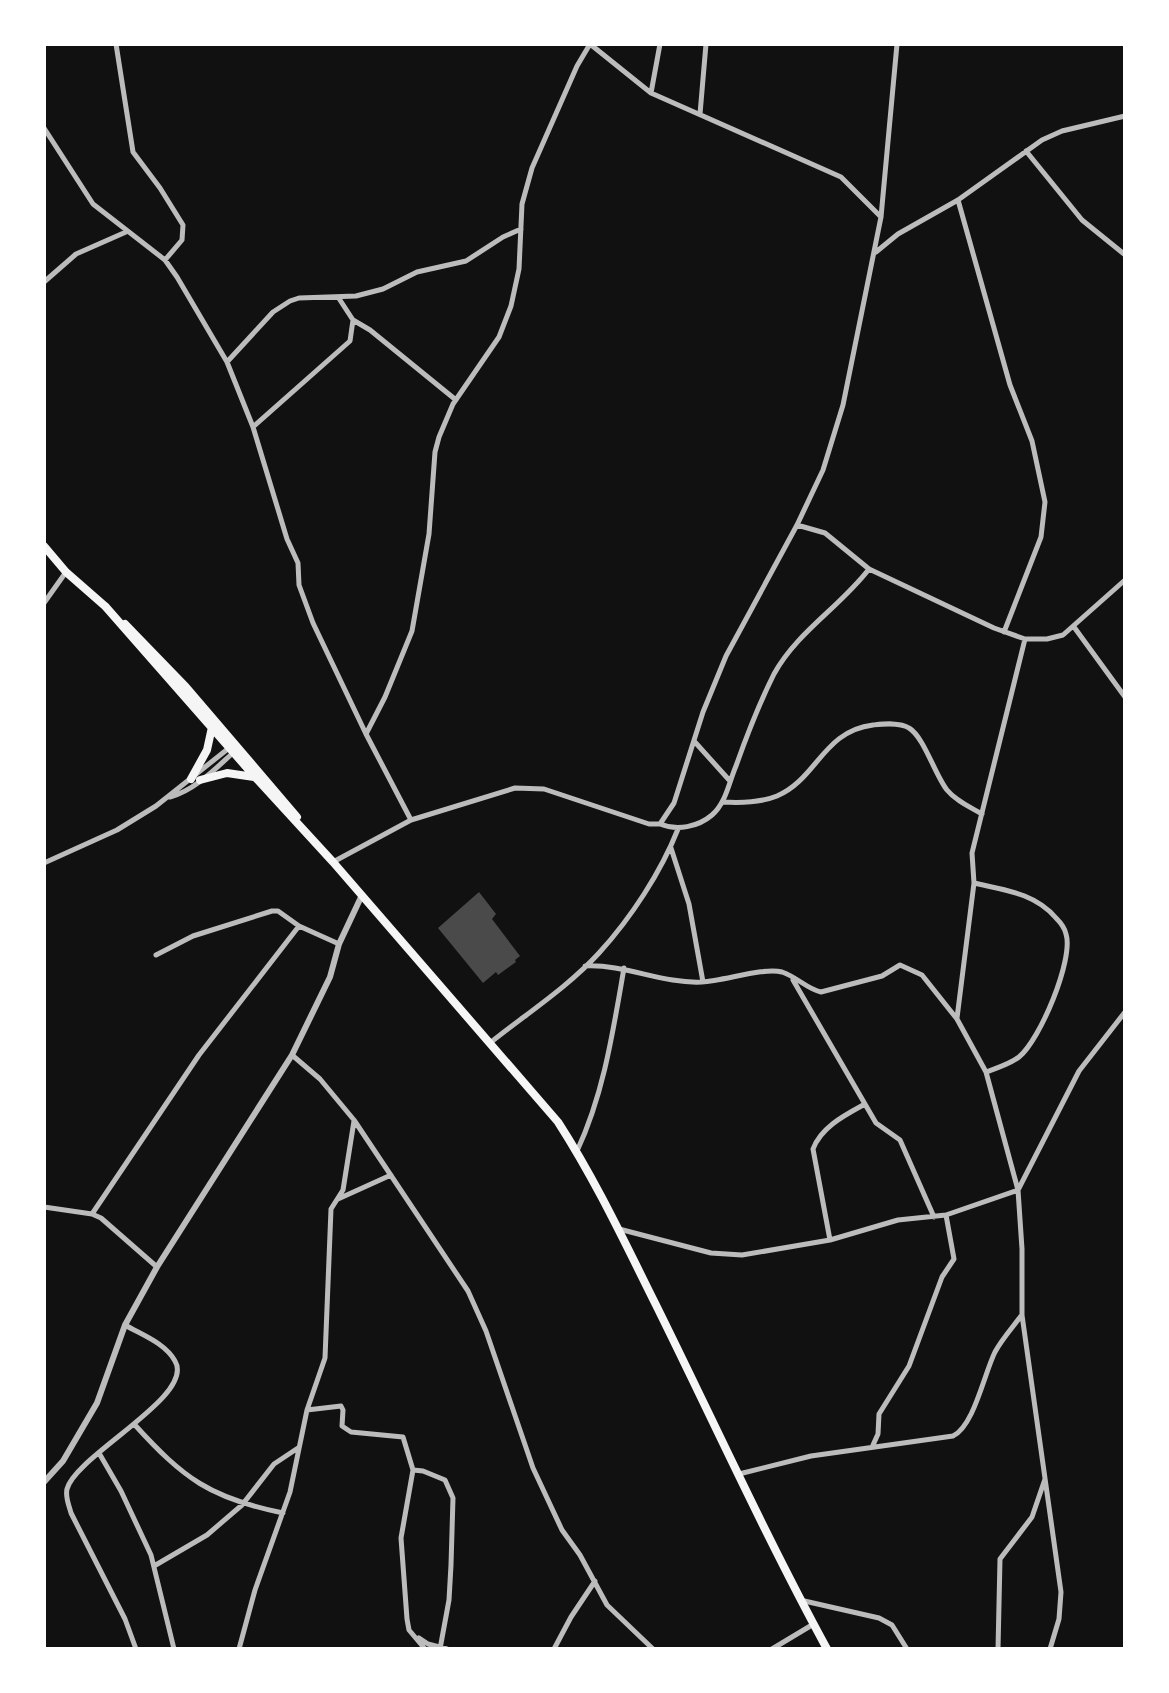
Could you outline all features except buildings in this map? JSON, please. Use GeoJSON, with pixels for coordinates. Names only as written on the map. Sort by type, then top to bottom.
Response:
{"type":"FeatureCollection","features":[{"type":"Feature","properties":{"kind":"highway"},"geometry":{"type":"LineString","coordinates":[[44,546],[66,572],[157,656],[234,748],[303,823],[316,843]]}},
{"type":"Feature","properties":{"kind":"highway"},"geometry":{"type":"LineString","coordinates":[[105,606],[234,748],[255,777],[362,895],[558,1122],[618,1228],[799,1600],[827,1649]]}},
{"type":"Feature","properties":{"kind":"highway"},"geometry":{"type":"LineString","coordinates":[[195,780],[212,727]]}},
{"type":"Feature","properties":{"kind":"highway"},"geometry":{"type":"LineString","coordinates":[[195,780],[227,773],[255,777]]}},
{"type":"Feature","properties":{"kind":"highway"},"geometry":{"type":"LineString","coordinates":[[815,1629],[821,1649]]}},
{"type":"Feature","properties":{"kind":"street"},"geometry":{"type":"LineString","coordinates":[[116,44],[133,152],[183,225],[182,240],[165,260]]}},
{"type":"Feature","properties":{"kind":"street"},"geometry":{"type":"LineString","coordinates":[[366,734],[412,631],[429,534],[435,452],[439,437],[456,400],[499,337],[511,306],[519,269],[522,204],[532,168],[577,66],[590,44],[651,93],[841,177],[881,217]]}},
{"type":"Feature","properties":{"kind":"street"},"geometry":{"type":"LineString","coordinates":[[651,93],[660,44]]}},
{"type":"Feature","properties":{"kind":"street"},"geometry":{"type":"LineString","coordinates":[[700,114],[706,44]]}},
{"type":"Feature","properties":{"kind":"street"},"geometry":{"type":"LineString","coordinates":[[660,824],[674,803],[693,740],[726,656],[823,470],[843,405],[881,217],[897,44]]}},
{"type":"Feature","properties":{"kind":"street"},"geometry":{"type":"LineString","coordinates":[[875,253],[898,234],[958,200],[1026,151],[1062,131],[1125,116]]}},
{"type":"Feature","properties":{"kind":"street"},"geometry":{"type":"LineString","coordinates":[[44,128],[93,204],[165,260],[227,362],[253,427],[287,539],[298,563],[299,585],[307,607],[366,734],[411,820]]}},
{"type":"Feature","properties":{"kind":"street"},"geometry":{"type":"LineString","coordinates":[[1026,151],[1082,220],[1124,254]]}},
{"type":"Feature","properties":{"kind":"street"},"geometry":{"type":"LineString","coordinates":[[958,200],[1010,385],[1035,452],[1045,502],[1041,537],[1004,632]]}},
{"type":"Feature","properties":{"kind":"street"},"geometry":{"type":"LineString","coordinates":[[227,362],[281,305],[299,298],[356,296],[383,289],[417,272],[466,261],[521,229]]}},
{"type":"Feature","properties":{"kind":"street"},"geometry":{"type":"LineString","coordinates":[[44,282],[76,254],[127,232]]}},
{"type":"Feature","properties":{"kind":"street"},"geometry":{"type":"LineString","coordinates":[[338,297],[353,320],[370,330],[456,400]]}},
{"type":"Feature","properties":{"kind":"street"},"geometry":{"type":"LineString","coordinates":[[253,427],[350,341],[353,320]]}},
{"type":"Feature","properties":{"kind":"street"},"geometry":{"type":"LineString","coordinates":[[797,525],[825,533],[869,569],[1025,639],[1063,635],[1125,580]]}},
{"type":"Feature","properties":{"kind":"street"},"geometry":{"type":"LineString","coordinates":[[333,862],[411,820],[493,794],[530,787],[566,795],[634,820],[678,829],[698,823],[712,815],[723,802],[757,710],[789,651],[869,569]]}},
{"type":"Feature","properties":{"kind":"street"},"geometry":{"type":"LineString","coordinates":[[44,603],[66,572]]}},
{"type":"Feature","properties":{"kind":"street"},"geometry":{"type":"LineString","coordinates":[[1074,627],[1125,697]]}},
{"type":"Feature","properties":{"kind":"street"},"geometry":{"type":"LineString","coordinates":[[957,1019],[974,883],[972,853],[1025,639]]}},
{"type":"Feature","properties":{"kind":"street"},"geometry":{"type":"LineString","coordinates":[[723,802],[745,803],[778,795],[798,782],[839,737],[858,728],[897,724],[914,733],[949,793],[982,814]]}},
{"type":"Feature","properties":{"kind":"street"},"geometry":{"type":"LineString","coordinates":[[693,740],[730,782]]}},
{"type":"Feature","properties":{"kind":"street"},"geometry":{"type":"LineString","coordinates":[[44,863],[117,830],[195,780],[234,748]]}},
{"type":"Feature","properties":{"kind":"street"},"geometry":{"type":"LineString","coordinates":[[490,1043],[599,953],[629,913],[671,847],[678,829]]}},
{"type":"Feature","properties":{"kind":"street"},"geometry":{"type":"LineString","coordinates":[[671,847],[689,904],[703,982]]}},
{"type":"Feature","properties":{"kind":"street"},"geometry":{"type":"LineString","coordinates":[[974,883],[1029,896],[1056,917],[1066,933],[1067,947],[1056,993],[1041,1028],[1022,1055],[986,1072]]}},
{"type":"Feature","properties":{"kind":"street"},"geometry":{"type":"LineString","coordinates":[[44,1482],[63,1461],[97,1403],[125,1325],[157,1267],[292,1055],[330,977],[339,944],[362,895]]}},
{"type":"Feature","properties":{"kind":"street"},"geometry":{"type":"LineString","coordinates":[[156,955],[193,936],[272,911],[278,911],[299,926],[339,944]]}},
{"type":"Feature","properties":{"kind":"street"},"geometry":{"type":"LineString","coordinates":[[92,1214],[199,1055],[299,926]]}},
{"type":"Feature","properties":{"kind":"street"},"geometry":{"type":"LineString","coordinates":[[585,966],[606,965],[703,982],[762,971],[781,972],[815,991],[828,992],[882,976],[900,965],[922,975],[957,1019],[986,1072],[1018,1190],[1022,1315],[1061,1592],[1059,1619],[1050,1649]]}},
{"type":"Feature","properties":{"kind":"street"},"geometry":{"type":"LineString","coordinates":[[577,1151],[592,1119],[603,1077],[624,968]]}},
{"type":"Feature","properties":{"kind":"street"},"geometry":{"type":"LineString","coordinates":[[791,977],[876,1123],[900,1140],[934,1217]]}},
{"type":"Feature","properties":{"kind":"street"},"geometry":{"type":"LineString","coordinates":[[618,1228],[728,1255],[830,1240],[898,1220],[946,1215],[1018,1190],[1079,1071],[1125,1012]]}},
{"type":"Feature","properties":{"kind":"street"},"geometry":{"type":"LineString","coordinates":[[292,1055],[320,1079],[354,1120],[468,1291],[503,1378],[533,1468],[562,1530],[595,1580],[607,1605],[653,1649]]}},
{"type":"Feature","properties":{"kind":"street"},"geometry":{"type":"LineString","coordinates":[[830,1240],[813,1149],[826,1129],[865,1104]]}},
{"type":"Feature","properties":{"kind":"street"},"geometry":{"type":"LineString","coordinates":[[239,1649],[283,1513],[307,1410],[325,1358],[331,1209],[343,1190],[354,1120]]}},
{"type":"Feature","properties":{"kind":"street"},"geometry":{"type":"LineString","coordinates":[[337,1199],[391,1175]]}},
{"type":"Feature","properties":{"kind":"street"},"geometry":{"type":"LineString","coordinates":[[44,1207],[101,1218],[157,1267]]}},
{"type":"Feature","properties":{"kind":"street"},"geometry":{"type":"LineString","coordinates":[[872,1446],[878,1434],[879,1414],[909,1366],[942,1277],[954,1259],[946,1215]]}},
{"type":"Feature","properties":{"kind":"street"},"geometry":{"type":"LineString","coordinates":[[738,1474],[811,1456],[953,1436],[960,1432],[969,1417],[995,1353],[1022,1315]]}},
{"type":"Feature","properties":{"kind":"street"},"geometry":{"type":"LineString","coordinates":[[125,1325],[163,1347],[177,1364],[175,1382],[134,1424],[80,1469],[70,1482],[66,1496],[71,1513],[125,1619],[136,1649]]}},
{"type":"Feature","properties":{"kind":"street"},"geometry":{"type":"LineString","coordinates":[[307,1410],[341,1406],[342,1426],[351,1432],[403,1437],[413,1470],[401,1538],[409,1630],[425,1649]]}},
{"type":"Feature","properties":{"kind":"street"},"geometry":{"type":"LineString","coordinates":[[134,1424],[157,1450],[195,1482],[242,1505],[283,1513]]}},
{"type":"Feature","properties":{"kind":"street"},"geometry":{"type":"LineString","coordinates":[[154,1566],[207,1535],[242,1505],[264,1473],[299,1448]]}},
{"type":"Feature","properties":{"kind":"street"},"geometry":{"type":"LineString","coordinates":[[99,1453],[121,1491],[154,1566],[174,1649]]}},
{"type":"Feature","properties":{"kind":"street"},"geometry":{"type":"LineString","coordinates":[[409,1630],[428,1644],[442,1648],[449,1600],[453,1498],[445,1480],[413,1470]]}},
{"type":"Feature","properties":{"kind":"street"},"geometry":{"type":"LineString","coordinates":[[998,1649],[1000,1559],[1032,1517],[1045,1478]]}},
{"type":"Feature","properties":{"kind":"street"},"geometry":{"type":"LineString","coordinates":[[554,1649],[595,1580]]}},
{"type":"Feature","properties":{"kind":"street"},"geometry":{"type":"LineString","coordinates":[[799,1600],[879,1618],[892,1625],[907,1649]]}},
{"type":"Feature","properties":{"kind":"street"},"geometry":{"type":"LineString","coordinates":[[772,1649],[815,1629]]}}]}
